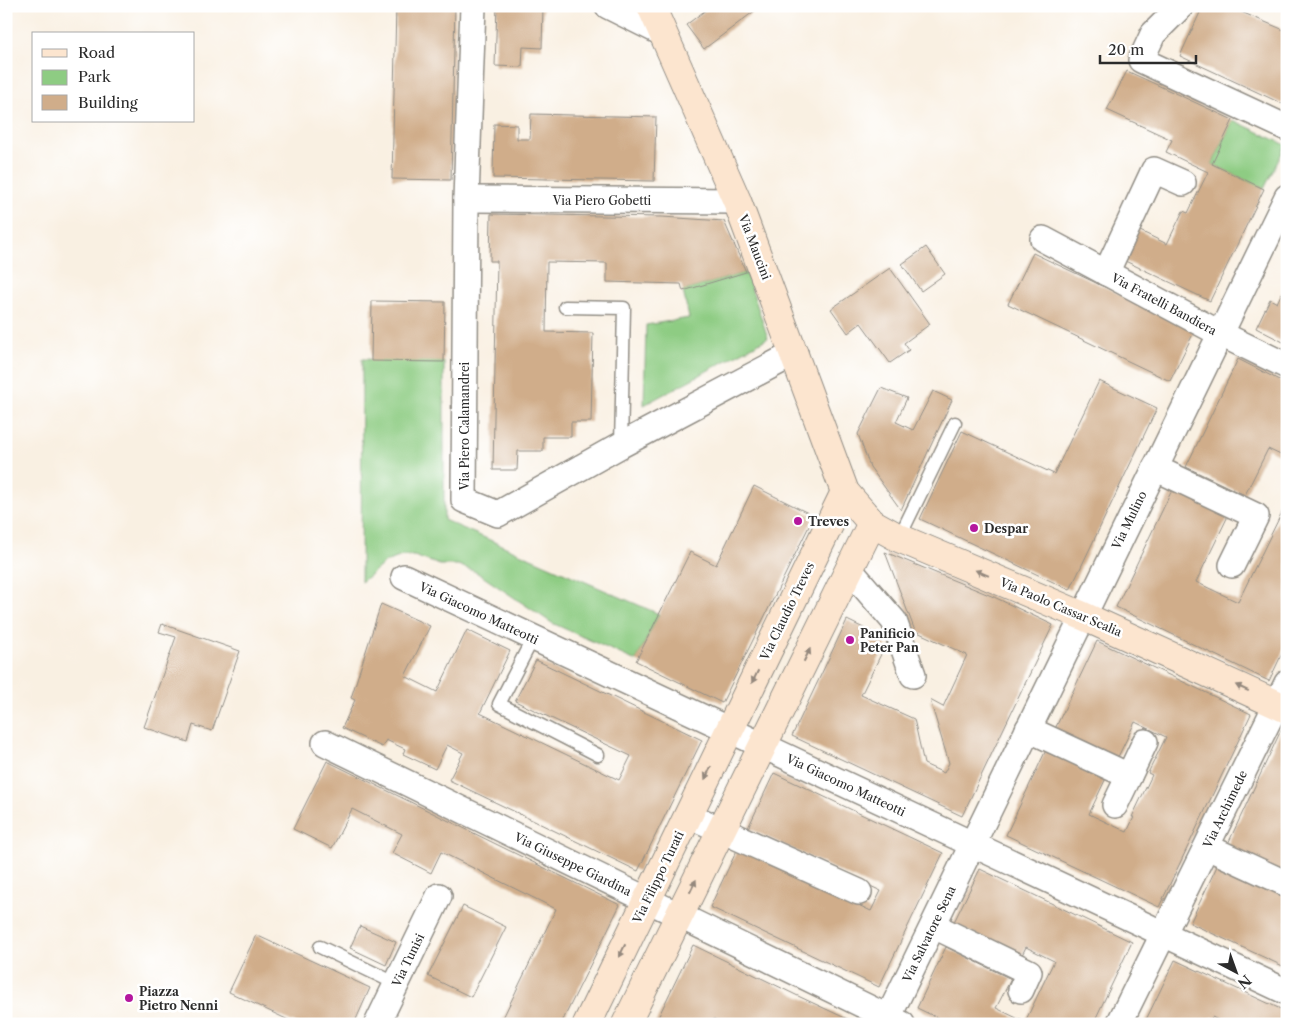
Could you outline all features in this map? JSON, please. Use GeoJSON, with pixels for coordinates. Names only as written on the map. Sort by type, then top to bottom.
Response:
{"type":"FeatureCollection","features":[{"type":"Feature","properties":{"kind":"street","name":"Via Piero Calamandrei"},"geometry":{"type":"LineString","coordinates":[[473,6],[466,199],[464,500],[498,514],[621,445],[795,353]]}},
{"type":"Feature","properties":{"kind":"street"},"geometry":{"type":"LineString","coordinates":[[608,6],[662,33]]}},
{"type":"Feature","properties":{"kind":"street","name":"Via Maucini"},"geometry":{"type":"LineString","coordinates":[[650,6],[737,201],[845,492]]}},
{"type":"Feature","properties":{"kind":"street"},"geometry":{"type":"LineString","coordinates":[[1181,6],[1153,34],[1141,60],[1287,128]]}},
{"type":"Feature","properties":{"kind":"street"},"geometry":{"type":"LineString","coordinates":[[1106,273],[1154,170],[1183,184]]}},
{"type":"Feature","properties":{"kind":"street","name":"Via Mulino"},"geometry":{"type":"LineString","coordinates":[[973,844],[1287,197]]}},
{"type":"Feature","properties":{"kind":"street","name":"Via Piero Gobetti"},"geometry":{"type":"LineString","coordinates":[[466,199],[737,201]]}},
{"type":"Feature","properties":{"kind":"street","name":"Via Fratelli Bandiera"},"geometry":{"type":"LineString","coordinates":[[1043,239],[1221,334],[1287,366]]}},
{"type":"Feature","properties":{"kind":"street"},"geometry":{"type":"LineString","coordinates":[[1155,468],[1256,516],[1232,565]]}},
{"type":"Feature","properties":{"kind":"street","name":"Via Paolo Cassar Scalia"},"geometry":{"type":"LineString","coordinates":[[845,492],[872,523],[899,538],[1283,699]]}},
{"type":"Feature","properties":{"kind":"street","name":"Via Claudio Treves"},"geometry":{"type":"LineString","coordinates":[[729,729],[845,492]]}},
{"type":"Feature","properties":{"kind":"street"},"geometry":{"type":"LineString","coordinates":[[626,1024],[872,523]]}},
{"type":"Feature","properties":{"kind":"street"},"geometry":{"type":"LineString","coordinates":[[849,569],[894,621],[913,675]]}},
{"type":"Feature","properties":{"kind":"street","name":"Via Giacomo Matteotti"},"geometry":{"type":"LineString","coordinates":[[404,578],[1287,992]]}},
{"type":"Feature","properties":{"kind":"street","name":"Via Archimede"},"geometry":{"type":"LineString","coordinates":[[1119,1024],[1283,699]]}},
{"type":"Feature","properties":{"kind":"street","name":"Via Filippo Turati"},"geometry":{"type":"LineString","coordinates":[[587,1024],[729,729]]}},
{"type":"Feature","properties":{"kind":"street"},"geometry":{"type":"LineString","coordinates":[[1028,729],[1128,776]]}},
{"type":"Feature","properties":{"kind":"street"},"geometry":{"type":"LineString","coordinates":[[1115,805],[1145,742]]}},
{"type":"Feature","properties":{"kind":"street","name":"Via Giuseppe Giardina"},"geometry":{"type":"LineString","coordinates":[[325,743],[679,915],[892,1022]]}},
{"type":"Feature","properties":{"kind":"street"},"geometry":{"type":"LineString","coordinates":[[688,815],[859,892]]}},
{"type":"Feature","properties":{"kind":"street","name":"Via Salvatore Sena"},"geometry":{"type":"LineString","coordinates":[[892,1022],[934,926],[973,844]]}},
{"type":"Feature","properties":{"kind":"street"},"geometry":{"type":"LineString","coordinates":[[1207,847],[1287,884]]}},
{"type":"Feature","properties":{"kind":"street","name":"Via Tunisi"},"geometry":{"type":"LineString","coordinates":[[377,1024],[440,896]]}},
{"type":"Feature","properties":{"kind":"street"},"geometry":{"type":"LineString","coordinates":[[934,926],[1029,972],[1021,990]]}},
{"type":"Feature","properties":{"kind":"lane"},"geometry":{"type":"LineString","coordinates":[[565,308],[624,308],[621,445]]}},
{"type":"Feature","properties":{"kind":"lane"},"geometry":{"type":"LineString","coordinates":[[899,538],[955,423]]}},
{"type":"Feature","properties":{"kind":"lane"},"geometry":{"type":"LineString","coordinates":[[533,638],[499,704],[598,755]]}},
{"type":"Feature","properties":{"kind":"lane"},"geometry":{"type":"LineString","coordinates":[[320,947],[397,984]]}},
{"type":"Feature","properties":{"kind":"green space"},"geometry":{"type":"Polygon","coordinates":[[[1233,120],[1286,145],[1264,189],[1212,164],[1233,120]]]}},
{"type":"Feature","properties":{"kind":"green space"},"geometry":{"type":"Polygon","coordinates":[[[746,272],[768,338],[644,405],[646,325],[689,318],[683,291],[746,272]]]}},
{"type":"Feature","properties":{"kind":"green space"},"geometry":{"type":"Polygon","coordinates":[[[362,359],[444,362],[444,520],[659,614],[636,661],[552,623],[476,572],[458,565],[440,565],[414,556],[402,556],[386,562],[361,582],[362,359]]]}},
{"type":"Feature","properties":{"kind":"building"},"geometry":{"type":"Polygon","coordinates":[[[396,6],[455,6],[451,180],[392,179],[396,6]]]}},
{"type":"Feature","properties":{"kind":"building"},"geometry":{"type":"Polygon","coordinates":[[[497,6],[543,6],[542,48],[523,47],[522,67],[495,66],[497,6]]]}},
{"type":"Feature","properties":{"kind":"building"},"geometry":{"type":"Polygon","coordinates":[[[711,6],[761,6],[704,49],[686,25],[711,6]]]}},
{"type":"Feature","properties":{"kind":"building"},"geometry":{"type":"Polygon","coordinates":[[[1203,6],[1227,6],[1284,30],[1287,25],[1287,106],[1180,56],[1203,6]]]}},
{"type":"Feature","properties":{"kind":"building"},"geometry":{"type":"Polygon","coordinates":[[[1127,71],[1233,120],[1212,164],[1264,189],[1210,301],[1123,260],[1138,230],[1167,244],[1183,211],[1188,213],[1208,172],[1166,152],[1172,140],[1107,110],[1127,71]]]}},
{"type":"Feature","properties":{"kind":"building"},"geometry":{"type":"Polygon","coordinates":[[[531,114],[656,117],[654,181],[493,178],[494,124],[517,125],[517,139],[530,139],[531,114]]]}},
{"type":"Feature","properties":{"kind":"building"},"geometry":{"type":"Polygon","coordinates":[[[491,214],[662,217],[724,221],[746,272],[683,291],[681,284],[607,282],[607,263],[547,262],[546,332],[593,333],[591,422],[571,422],[571,437],[543,437],[543,451],[518,451],[517,470],[493,470],[497,261],[490,261],[491,214]]]}},
{"type":"Feature","properties":{"kind":"building"},"geometry":{"type":"Polygon","coordinates":[[[926,247],[945,274],[921,291],[902,264],[926,247]]]}},
{"type":"Feature","properties":{"kind":"building"},"geometry":{"type":"Polygon","coordinates":[[[1033,253],[1195,330],[1170,381],[1008,304],[1033,253]]]}},
{"type":"Feature","properties":{"kind":"building"},"geometry":{"type":"Polygon","coordinates":[[[890,268],[930,324],[904,343],[909,350],[890,363],[861,323],[848,333],[831,309],[890,268]]]}},
{"type":"Feature","properties":{"kind":"building"},"geometry":{"type":"Polygon","coordinates":[[[1287,282],[1287,344],[1256,328],[1270,299],[1277,303],[1287,282]]]}},
{"type":"Feature","properties":{"kind":"building"},"geometry":{"type":"Polygon","coordinates":[[[372,301],[445,302],[444,362],[371,361],[372,301]]]}},
{"type":"Feature","properties":{"kind":"building"},"geometry":{"type":"Polygon","coordinates":[[[1238,359],[1287,384],[1287,458],[1268,449],[1245,495],[1186,467],[1238,359]]]}},
{"type":"Feature","properties":{"kind":"building"},"geometry":{"type":"Polygon","coordinates":[[[1099,381],[1157,408],[1070,590],[920,519],[962,431],[1054,474],[1099,381]]]}},
{"type":"Feature","properties":{"kind":"building"},"geometry":{"type":"Polygon","coordinates":[[[881,388],[907,398],[896,422],[913,430],[933,391],[952,400],[901,510],[870,467],[858,434],[881,388]]]}},
{"type":"Feature","properties":{"kind":"building"},"geometry":{"type":"Polygon","coordinates":[[[754,486],[814,516],[722,703],[636,661],[690,552],[716,565],[754,486]]]}},
{"type":"Feature","properties":{"kind":"building"},"geometry":{"type":"Polygon","coordinates":[[[1173,488],[1229,514],[1196,582],[1238,602],[1287,502],[1287,643],[1269,681],[1116,607],[1173,488]]]}},
{"type":"Feature","properties":{"kind":"building"},"geometry":{"type":"Polygon","coordinates":[[[885,552],[994,597],[1053,625],[962,816],[792,736],[847,620],[888,640],[861,695],[914,719],[924,764],[944,773],[949,763],[930,700],[943,707],[967,655],[915,631],[885,552]]]}},
{"type":"Feature","properties":{"kind":"building"},"geometry":{"type":"Polygon","coordinates":[[[381,604],[430,626],[405,676],[437,692],[467,630],[510,651],[480,713],[619,780],[631,756],[515,701],[536,660],[702,740],[638,871],[449,780],[463,753],[447,745],[435,769],[403,754],[405,749],[386,740],[382,747],[342,728],[355,700],[351,698],[381,604]]]}},
{"type":"Feature","properties":{"kind":"building"},"geometry":{"type":"Polygon","coordinates":[[[162,624],[240,651],[212,731],[193,725],[188,742],[144,727],[176,637],[159,632],[162,624]]]}},
{"type":"Feature","properties":{"kind":"building"},"geometry":{"type":"Polygon","coordinates":[[[1097,641],[1251,714],[1159,907],[1006,835],[1046,750],[1106,778],[1089,814],[1127,832],[1152,775],[1148,773],[1166,737],[1135,722],[1116,761],[1054,731],[1097,641]]]}},
{"type":"Feature","properties":{"kind":"building"},"geometry":{"type":"Polygon","coordinates":[[[1283,726],[1287,727],[1287,869],[1284,875],[1226,848],[1283,726]]]}},
{"type":"Feature","properties":{"kind":"building"},"geometry":{"type":"Polygon","coordinates":[[[327,761],[620,905],[561,1024],[500,1024],[556,909],[441,852],[431,873],[392,853],[402,834],[352,809],[332,848],[293,829],[327,761]]]}},
{"type":"Feature","properties":{"kind":"building"},"geometry":{"type":"Polygon","coordinates":[[[774,773],[943,853],[879,987],[710,907],[738,848],[871,911],[881,891],[748,828],[774,773]]]}},
{"type":"Feature","properties":{"kind":"building"},"geometry":{"type":"Polygon","coordinates":[[[1218,864],[1287,894],[1287,968],[1190,923],[1218,864]]]}},
{"type":"Feature","properties":{"kind":"building"},"geometry":{"type":"Polygon","coordinates":[[[980,869],[1132,942],[1093,1024],[950,1024],[917,1008],[946,947],[1011,979],[996,1008],[1025,1022],[1054,961],[1026,947],[1021,957],[953,924],[980,869]]]}},
{"type":"Feature","properties":{"kind":"building"},"geometry":{"type":"Polygon","coordinates":[[[463,906],[506,927],[471,997],[428,976],[463,906]]]}},
{"type":"Feature","properties":{"kind":"building"},"geometry":{"type":"Polygon","coordinates":[[[360,926],[396,942],[386,965],[350,948],[360,926]]]}},
{"type":"Feature","properties":{"kind":"building"},"geometry":{"type":"Polygon","coordinates":[[[256,935],[370,988],[354,1024],[297,1024],[229,992],[256,935]]]}},
{"type":"Feature","properties":{"kind":"building"},"geometry":{"type":"Polygon","coordinates":[[[693,945],[858,1024],[724,1024],[714,1019],[712,1024],[655,1024],[693,945]]]}},
{"type":"Feature","properties":{"kind":"building"},"geometry":{"type":"Polygon","coordinates":[[[1175,960],[1287,1012],[1287,1024],[1226,1024],[1212,1017],[1209,1024],[1144,1024],[1175,960]]]}},
{"type":"Feature","properties":{"kind":"place","name":"Treves"},"geometry":{"type":"Point","coordinates":[798,521]}},
{"type":"Feature","properties":{"kind":"place","name":"Despar"},"geometry":{"type":"Point","coordinates":[974,528]}},
{"type":"Feature","properties":{"kind":"place","name":"Panificio Peter Pan"},"geometry":{"type":"Point","coordinates":[850,640]}},
{"type":"Feature","properties":{"kind":"place","name":"Piazza Pietro Nenni"},"geometry":{"type":"Point","coordinates":[129,998]}}]}
